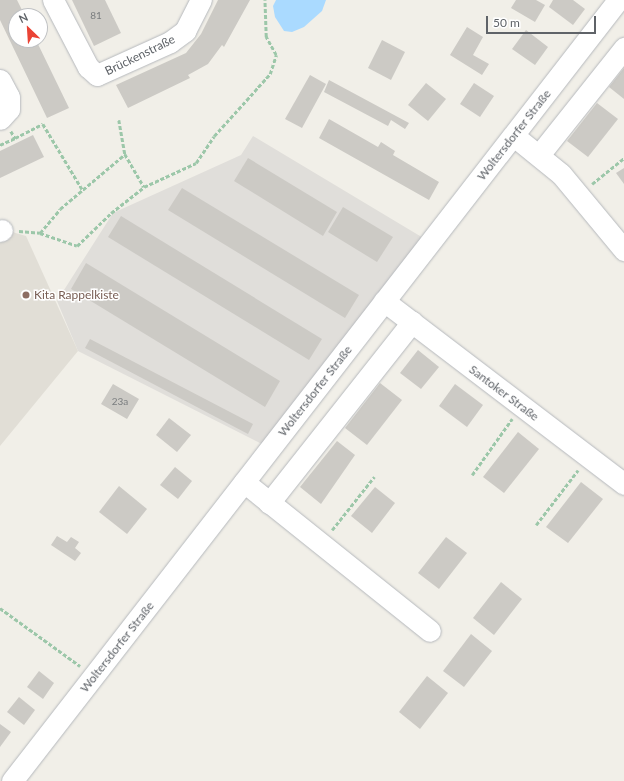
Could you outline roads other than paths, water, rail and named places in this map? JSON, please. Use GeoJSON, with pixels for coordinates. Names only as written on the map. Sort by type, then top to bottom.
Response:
{"type":"FeatureCollection","features":[{"type":"Feature","properties":{"kind":"street","name":"Brückenstraße"},"geometry":{"type":"LineString","coordinates":[[53,0],[88,68],[97,74],[170,42],[185,31],[201,0]]}},
{"type":"Feature","properties":{"kind":"street","name":"Woltersdorfer Straße"},"geometry":{"type":"LineString","coordinates":[[12,781],[384,301],[514,136],[618,0]]}},
{"type":"Feature","properties":{"kind":"street"},"geometry":{"type":"LineString","coordinates":[[539,155],[624,48]]}},
{"type":"Feature","properties":{"kind":"street"},"geometry":{"type":"LineString","coordinates":[[0,80],[9,97],[9,109],[2,118]]}},
{"type":"Feature","properties":{"kind":"street"},"geometry":{"type":"LineString","coordinates":[[514,136],[539,155],[578,195],[624,250]]}},
{"type":"Feature","properties":{"kind":"street","name":"Santoker Straße"},"geometry":{"type":"LineString","coordinates":[[384,301],[624,484]]}},
{"type":"Feature","properties":{"kind":"street"},"geometry":{"type":"LineString","coordinates":[[269,503],[412,322]]}},
{"type":"Feature","properties":{"kind":"street"},"geometry":{"type":"LineString","coordinates":[[244,482],[430,631]]}},
{"type":"Feature","properties":{"kind":"water"},"geometry":{"type":"Polygon","coordinates":[[[276,0],[326,0],[322,11],[304,27],[292,32],[284,31],[275,17],[273,6],[276,0]]]}},
{"type":"Feature","properties":{"kind":"place","name":"Kita Rappelkiste"},"geometry":{"type":"Point","coordinates":[26,295]}}]}
